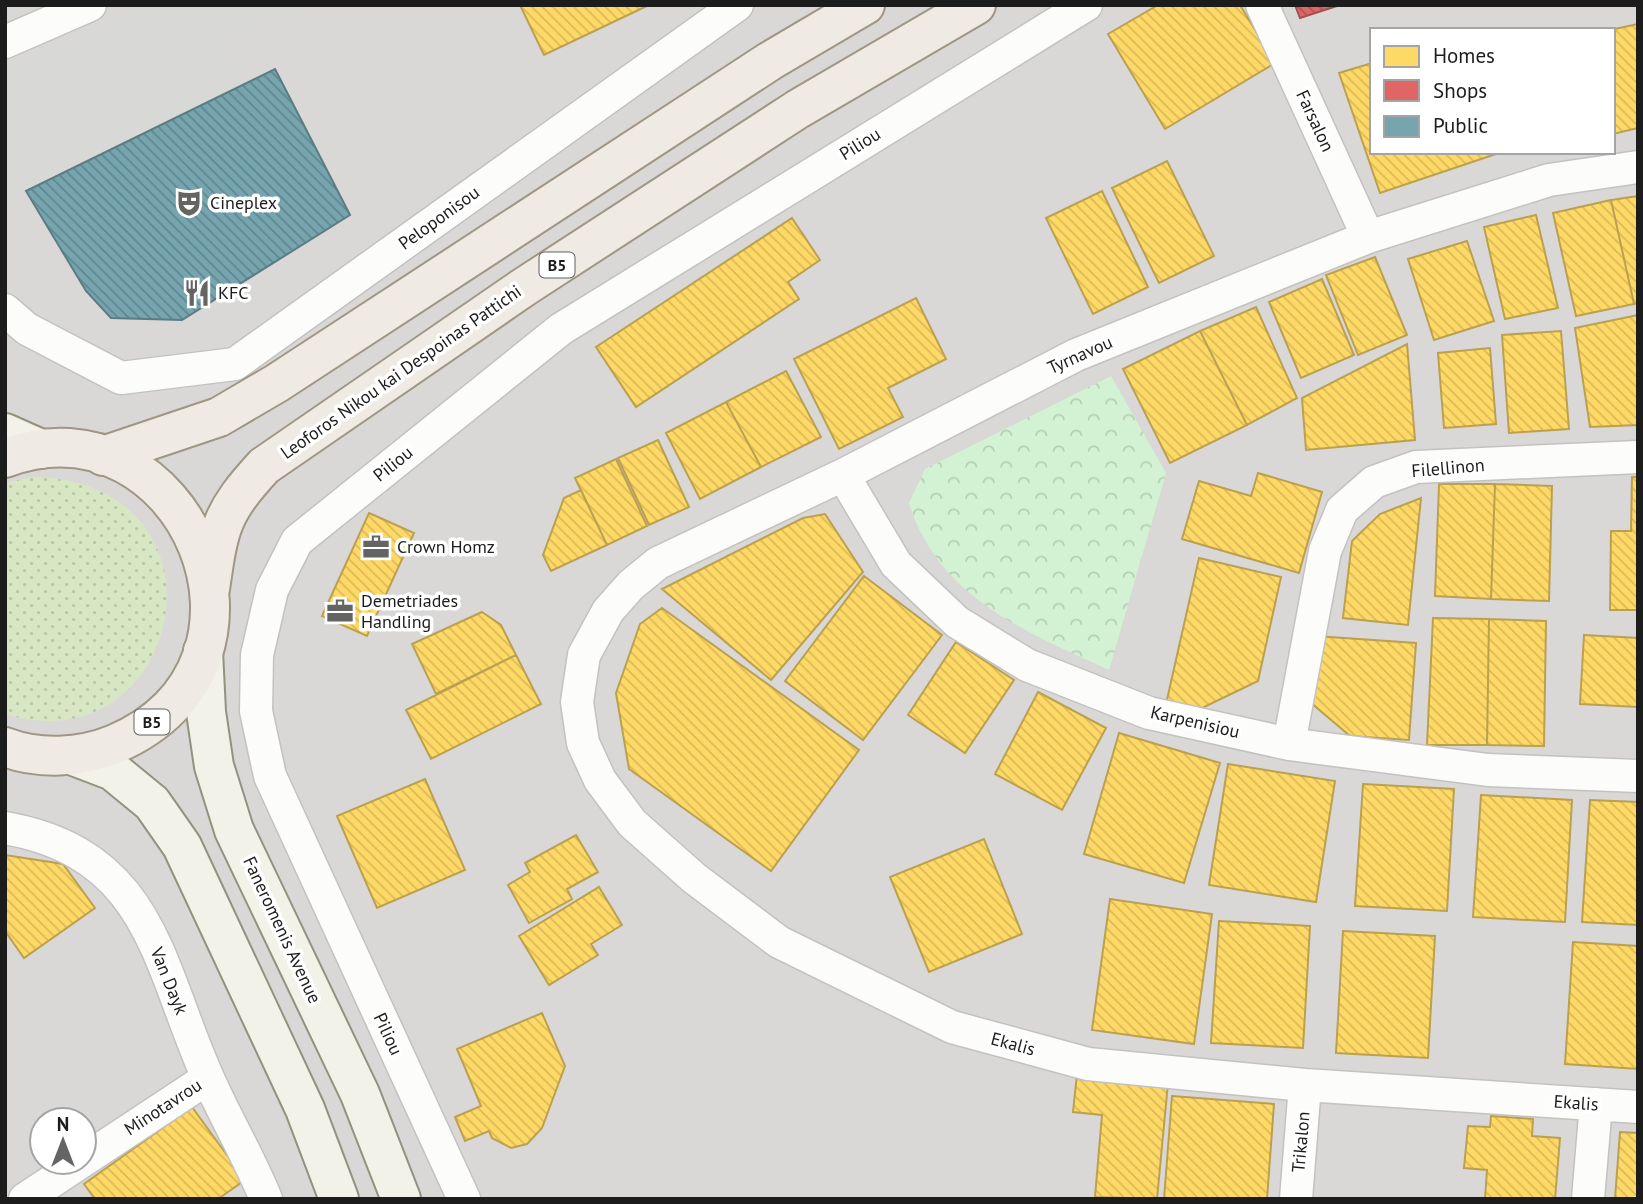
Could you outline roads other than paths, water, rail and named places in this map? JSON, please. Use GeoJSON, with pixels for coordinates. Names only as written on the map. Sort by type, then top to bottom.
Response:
{"type":"FeatureCollection","features":[{"type":"Feature","properties":{"kind":"main road","name":"B5"},"geometry":{"type":"LineString","coordinates":[[103,456],[219,417],[277,383],[770,61],[865,5]]}},
{"type":"Feature","properties":{"kind":"main road","name":"Leoforos Nikou kai Despoinas Pattichi"},"geometry":{"type":"LineString","coordinates":[[210,589],[218,534],[233,500],[264,466],[524,286],[775,124],[976,5]]}},
{"type":"Feature","properties":{"kind":"main road"},"geometry":{"type":"LineString","coordinates":[[5,433],[23,453]]}},
{"type":"Feature","properties":{"kind":"main road","name":"B5"},"geometry":{"type":"LineString","coordinates":[[7,749],[40,755],[71,755],[100,750],[128,738],[153,722],[175,701],[192,676],[203,650],[210,619],[210,589],[204,559],[193,531],[176,506],[156,485],[130,468],[103,456],[72,450],[23,453]]}},
{"type":"Feature","properties":{"kind":"main road","name":"Faneromenis Avenue"},"geometry":{"type":"LineString","coordinates":[[203,650],[206,712],[214,766],[234,830],[360,1094],[401,1199]]}},
{"type":"Feature","properties":{"kind":"main road"},"geometry":{"type":"LineString","coordinates":[[71,755],[113,771],[152,803],[182,846],[304,1109],[340,1199]]}},
{"type":"Feature","properties":{"kind":"street"},"geometry":{"type":"LineString","coordinates":[[5,42],[90,5]]}},
{"type":"Feature","properties":{"kind":"street","name":"Peloponisou"},"geometry":{"type":"LineString","coordinates":[[5,310],[27,329],[121,378],[235,364],[737,5]]}},
{"type":"Feature","properties":{"kind":"street","name":"Piliou"},"geometry":{"type":"LineString","coordinates":[[464,1199],[270,776],[256,711],[257,655],[272,590],[297,541],[561,329],[1086,5]]}},
{"type":"Feature","properties":{"kind":"street","name":"Farsalon"},"geometry":{"type":"LineString","coordinates":[[1262,5],[1368,237]]}},
{"type":"Feature","properties":{"kind":"street","name":"Tyrnavou"},"geometry":{"type":"LineString","coordinates":[[584,655],[608,611],[631,585],[658,563],[843,475],[1076,355],[1368,237],[1549,180],[1638,167]]}},
{"type":"Feature","properties":{"kind":"street","name":"Filellinon"},"geometry":{"type":"LineString","coordinates":[[1289,744],[1325,551],[1342,510],[1374,482],[1416,467],[1638,457]]}},
{"type":"Feature","properties":{"kind":"street","name":"Karpenisiou"},"geometry":{"type":"LineString","coordinates":[[843,475],[896,564],[957,622],[1027,665],[1149,713],[1289,744],[1488,770],[1638,776]]}},
{"type":"Feature","properties":{"kind":"street","name":"Ekalis"},"geometry":{"type":"LineString","coordinates":[[584,655],[577,702],[583,743],[600,780],[632,822],[694,878],[779,942],[952,1027],[1087,1064],[1305,1085],[1638,1107]]}},
{"type":"Feature","properties":{"kind":"street","name":"Van Dayk"},"geometry":{"type":"LineString","coordinates":[[5,828],[31,832],[66,846],[112,876],[146,922],[208,1078],[266,1199]]}},
{"type":"Feature","properties":{"kind":"street","name":"Minotavrou"},"geometry":{"type":"LineString","coordinates":[[98,1150],[208,1078]]}},
{"type":"Feature","properties":{"kind":"street","name":"Trikalon"},"geometry":{"type":"LineString","coordinates":[[1296,1199],[1305,1085]]}},
{"type":"Feature","properties":{"kind":"street"},"geometry":{"type":"LineString","coordinates":[[1588,1199],[1596,1104]]}},
{"type":"Feature","properties":{"kind":"street","name":"Minotavrou"},"geometry":{"type":"LineString","coordinates":[[25,1199],[60,1176]]}},
{"type":"Feature","properties":{"kind":"place","name":"Cineplex"},"geometry":{"type":"Point","coordinates":[189,203]}},
{"type":"Feature","properties":{"kind":"place","name":"KFC"},"geometry":{"type":"Point","coordinates":[197,293]}},
{"type":"Feature","properties":{"kind":"place","name":"Crown Homz"},"geometry":{"type":"Point","coordinates":[376,547]}},
{"type":"Feature","properties":{"kind":"place","name":"Demetriades Handling"},"geometry":{"type":"Point","coordinates":[340,611]}}]}
